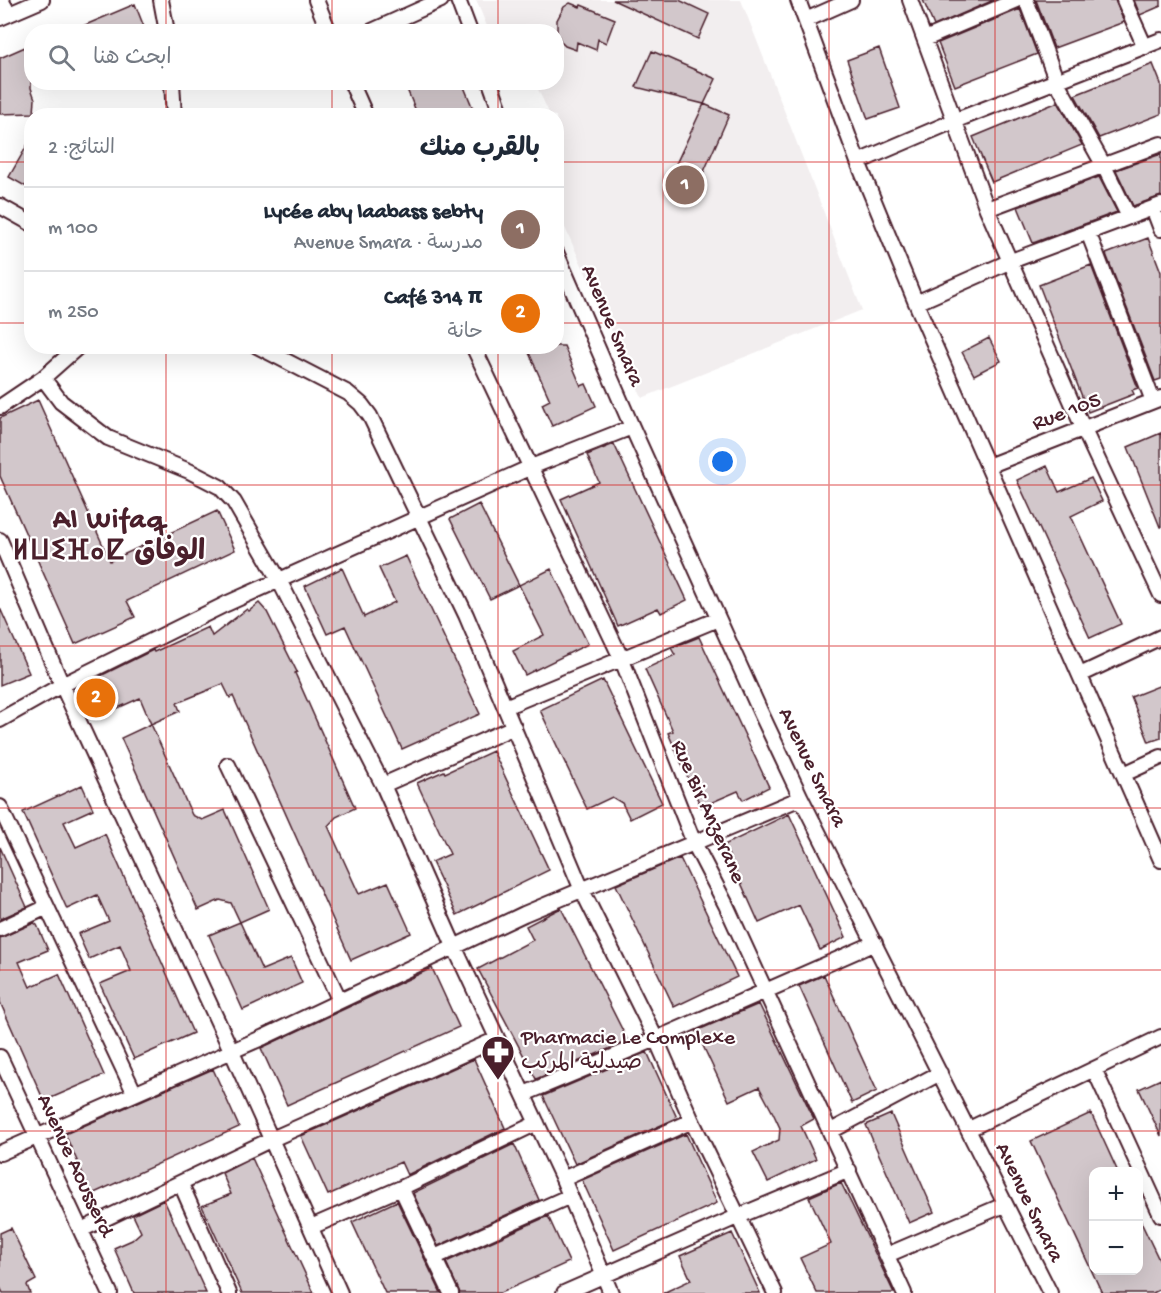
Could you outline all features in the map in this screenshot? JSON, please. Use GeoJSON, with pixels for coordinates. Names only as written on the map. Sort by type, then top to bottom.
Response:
{"type":"FeatureCollection","features":[{"type":"Feature","properties":{"kind":"street"},"geometry":{"type":"LineString","coordinates":[[1,0],[4,16],[42,0]]}},
{"type":"Feature","properties":{"kind":"street"},"geometry":{"type":"LineString","coordinates":[[160,0],[165,24]]}},
{"type":"Feature","properties":{"kind":"street"},"geometry":{"type":"LineString","coordinates":[[316,0],[326,24]]}},
{"type":"Feature","properties":{"kind":"street"},"geometry":{"type":"LineString","coordinates":[[388,24],[441,0]]}},
{"type":"Feature","properties":{"kind":"street"},"geometry":{"type":"LineString","coordinates":[[458,0],[467,24]]}},
{"type":"Feature","properties":{"kind":"street"},"geometry":{"type":"LineString","coordinates":[[798,0],[858,162],[916,303],[1161,860]]}},
{"type":"Feature","properties":{"kind":"street"},"geometry":{"type":"LineString","coordinates":[[806,20],[851,0]]}},
{"type":"Feature","properties":{"kind":"street"},"geometry":{"type":"LineString","coordinates":[[910,0],[987,209],[1084,430],[1161,595]]}},
{"type":"Feature","properties":{"kind":"street"},"geometry":{"type":"LineString","coordinates":[[925,39],[1017,0]]}},
{"type":"Feature","properties":{"kind":"street"},"geometry":{"type":"LineString","coordinates":[[1026,0],[1057,82],[1104,166],[1129,217]]}},
{"type":"Feature","properties":{"kind":"street"},"geometry":{"type":"LineString","coordinates":[[1124,0],[1145,48]]}},
{"type":"Feature","properties":{"kind":"street"},"geometry":{"type":"LineString","coordinates":[[858,162],[954,121],[1161,40]]}},
{"type":"Feature","properties":{"kind":"street"},"geometry":{"type":"LineString","coordinates":[[172,90],[174,108]]}},
{"type":"Feature","properties":{"kind":"street"},"geometry":{"type":"LineString","coordinates":[[355,90],[362,108]]}},
{"type":"Feature","properties":{"kind":"street"},"geometry":{"type":"LineString","coordinates":[[493,90],[499,108]]}},
{"type":"Feature","properties":{"kind":"street"},"geometry":{"type":"LineString","coordinates":[[987,209],[1161,144]]}},
{"type":"Feature","properties":{"kind":"street"},"geometry":{"type":"LineString","coordinates":[[0,207],[24,220]]}},
{"type":"Feature","properties":{"kind":"street"},"geometry":{"type":"LineString","coordinates":[[916,303],[1011,261],[1157,207],[1161,229]]}},
{"type":"Feature","properties":{"kind":"street"},"geometry":{"type":"LineString","coordinates":[[1088,232],[1157,400]]}},
{"type":"Feature","properties":{"kind":"street","name":"Avenue Smara"},"geometry":{"type":"LineString","coordinates":[[564,270],[718,619],[801,798],[1050,1293]]}},
{"type":"Feature","properties":{"kind":"street"},"geometry":{"type":"LineString","coordinates":[[0,407],[43,378],[69,354]]}},
{"type":"Feature","properties":{"kind":"street"},"geometry":{"type":"LineString","coordinates":[[285,354],[348,393],[370,416],[466,615],[582,890],[656,1039],[692,1121],[775,1293]]}},
{"type":"Feature","properties":{"kind":"street","name":"Rue Bir Anzerane"},"geometry":{"type":"LineString","coordinates":[[477,354],[622,660],[694,843],[831,1131],[904,1293]]}},
{"type":"Feature","properties":{"kind":"street"},"geometry":{"type":"LineString","coordinates":[[43,378],[62,402],[108,438],[189,471],[220,487],[234,502],[279,580],[382,784],[454,946],[563,1179],[611,1293]]}},
{"type":"Feature","properties":{"kind":"street","name":"Rue 105"},"geometry":{"type":"LineString","coordinates":[[988,466],[1157,400]]}},
{"type":"Feature","properties":{"kind":"street"},"geometry":{"type":"LineString","coordinates":[[0,720],[63,685],[279,580],[531,468],[632,427]]}},
{"type":"Feature","properties":{"kind":"street"},"geometry":{"type":"LineString","coordinates":[[0,540],[63,685],[272,1139],[340,1293]]}},
{"type":"Feature","properties":{"kind":"street"},"geometry":{"type":"LineString","coordinates":[[505,707],[718,619]]}},
{"type":"Feature","properties":{"kind":"street"},"geometry":{"type":"LineString","coordinates":[[1080,675],[1161,637]]}},
{"type":"Feature","properties":{"kind":"street"},"geometry":{"type":"LineString","coordinates":[[382,784],[514,727]]}},
{"type":"Feature","properties":{"kind":"street"},"geometry":{"type":"LineString","coordinates":[[1124,774],[1161,757]]}},
{"type":"Feature","properties":{"kind":"street"},"geometry":{"type":"LineString","coordinates":[[228,765],[340,1001]]}},
{"type":"Feature","properties":{"kind":"street"},"geometry":{"type":"LineString","coordinates":[[0,1153],[340,1001],[454,946],[801,798]]}},
{"type":"Feature","properties":{"kind":"street"},"geometry":{"type":"LineString","coordinates":[[0,807],[134,1092]]}},
{"type":"Feature","properties":{"kind":"street"},"geometry":{"type":"LineString","coordinates":[[0,929],[47,907]]}},
{"type":"Feature","properties":{"kind":"street"},"geometry":{"type":"LineString","coordinates":[[524,1094],[766,992],[875,943]]}},
{"type":"Feature","properties":{"kind":"street"},"geometry":{"type":"LineString","coordinates":[[969,1129],[1161,1037]]}},
{"type":"Feature","properties":{"kind":"street"},"geometry":{"type":"LineString","coordinates":[[81,1230],[272,1139],[497,1039]]}},
{"type":"Feature","properties":{"kind":"street","name":"Avenue Aousserd"},"geometry":{"type":"LineString","coordinates":[[0,1057],[110,1293]]}},
{"type":"Feature","properties":{"kind":"street"},"geometry":{"type":"LineString","coordinates":[[1094,1069],[1161,1215]]}},
{"type":"Feature","properties":{"kind":"street"},"geometry":{"type":"LineString","coordinates":[[831,1131],[940,1073]]}},
{"type":"Feature","properties":{"kind":"street"},"geometry":{"type":"LineString","coordinates":[[563,1179],[692,1121]]}},
{"type":"Feature","properties":{"kind":"street"},"geometry":{"type":"LineString","coordinates":[[311,1227],[401,1188],[537,1123]]}},
{"type":"Feature","properties":{"kind":"street"},"geometry":{"type":"LineString","coordinates":[[564,1293],[603,1274],[849,1170]]}},
{"type":"Feature","properties":{"kind":"street"},"geometry":{"type":"LineString","coordinates":[[181,1184],[229,1293]]}},
{"type":"Feature","properties":{"kind":"street"},"geometry":{"type":"LineString","coordinates":[[401,1188],[451,1293]]}},
{"type":"Feature","properties":{"kind":"street"},"geometry":{"type":"LineString","coordinates":[[435,1257],[570,1196]]}},
{"type":"Feature","properties":{"kind":"street"},"geometry":{"type":"LineString","coordinates":[[886,1255],[1004,1205]]}},
{"type":"Feature","properties":{"kind":"shaded area"},"geometry":{"type":"Polygon","coordinates":[[[476,0],[741,0],[862,310],[642,398],[564,225],[564,108],[547,108],[538,90],[564,90],[564,24],[486,24],[476,0]]]}},
{"type":"Feature","properties":{"kind":"building"},"geometry":{"type":"Polygon","coordinates":[[[613,0],[679,0],[709,14],[698,39],[613,0]]]}},
{"type":"Feature","properties":{"kind":"building"},"geometry":{"type":"Polygon","coordinates":[[[923,0],[994,0],[934,26],[923,0]]]}},
{"type":"Feature","properties":{"kind":"building"},"geometry":{"type":"Polygon","coordinates":[[[1036,0],[1115,0],[1124,22],[1054,48],[1036,0]]]}},
{"type":"Feature","properties":{"kind":"building"},"geometry":{"type":"Polygon","coordinates":[[[1134,0],[1161,0],[1161,6],[1140,15],[1134,0]]]}},
{"type":"Feature","properties":{"kind":"building"},"geometry":{"type":"Polygon","coordinates":[[[570,3],[580,7],[581,5],[615,19],[606,43],[598,39],[596,50],[577,42],[576,50],[565,46],[564,24],[557,24],[564,7],[570,3]]]}},
{"type":"Feature","properties":{"kind":"building"},"geometry":{"type":"Polygon","coordinates":[[[135,4],[143,24],[88,24],[135,4]]]}},
{"type":"Feature","properties":{"kind":"building"},"geometry":{"type":"Polygon","coordinates":[[[1020,9],[1037,54],[955,86],[938,43],[1020,9]]]}},
{"type":"Feature","properties":{"kind":"building"},"geometry":{"type":"Polygon","coordinates":[[[24,48],[24,90],[32,90],[35,99],[34,108],[24,108],[24,113],[0,114],[0,58],[24,48]]]}},
{"type":"Feature","properties":{"kind":"building"},"geometry":{"type":"Polygon","coordinates":[[[879,48],[900,108],[868,119],[847,60],[879,48]]]}},
{"type":"Feature","properties":{"kind":"building"},"geometry":{"type":"Polygon","coordinates":[[[652,51],[716,79],[704,104],[636,87],[652,51]]]}},
{"type":"Feature","properties":{"kind":"building"},"geometry":{"type":"Polygon","coordinates":[[[1153,64],[1161,84],[1161,114],[1099,138],[1075,95],[1153,64]]]}},
{"type":"Feature","properties":{"kind":"building"},"geometry":{"type":"Polygon","coordinates":[[[407,90],[465,90],[473,108],[415,108],[407,90]]]}},
{"type":"Feature","properties":{"kind":"building"},"geometry":{"type":"Polygon","coordinates":[[[1058,102],[1082,145],[992,182],[973,137],[1058,102]]]}},
{"type":"Feature","properties":{"kind":"building"},"geometry":{"type":"Polygon","coordinates":[[[704,104],[729,115],[702,176],[676,164],[704,104]]]}},
{"type":"Feature","properties":{"kind":"building"},"geometry":{"type":"Polygon","coordinates":[[[24,151],[24,185],[9,177],[24,151]]]}},
{"type":"Feature","properties":{"kind":"building"},"geometry":{"type":"Polygon","coordinates":[[[1161,154],[1161,196],[1133,206],[1116,170],[1161,154]]]}},
{"type":"Feature","properties":{"kind":"building"},"geometry":{"type":"Polygon","coordinates":[[[1099,177],[1117,212],[1033,243],[1018,207],[1099,177]]]}},
{"type":"Feature","properties":{"kind":"building"},"geometry":{"type":"Polygon","coordinates":[[[1148,238],[1161,272],[1161,379],[1155,381],[1106,254],[1148,238]]]}},
{"type":"Feature","properties":{"kind":"building"},"geometry":{"type":"Polygon","coordinates":[[[1091,265],[1138,388],[1132,390],[1134,394],[1088,412],[1039,285],[1091,265]]]}},
{"type":"Feature","properties":{"kind":"building"},"geometry":{"type":"Polygon","coordinates":[[[989,338],[1001,361],[974,375],[962,352],[989,338]]]}},
{"type":"Feature","properties":{"kind":"building"},"geometry":{"type":"Polygon","coordinates":[[[564,346],[581,386],[586,384],[596,406],[552,426],[542,404],[550,400],[530,354],[564,354],[564,346]]]}},
{"type":"Feature","properties":{"kind":"building"},"geometry":{"type":"Polygon","coordinates":[[[38,400],[110,561],[217,511],[235,550],[127,601],[135,617],[75,644],[0,476],[0,418],[38,400]]]}},
{"type":"Feature","properties":{"kind":"building"},"geometry":{"type":"Polygon","coordinates":[[[1161,433],[1161,527],[1160,527],[1128,447],[1161,433]]]}},
{"type":"Feature","properties":{"kind":"building"},"geometry":{"type":"Polygon","coordinates":[[[614,444],[687,600],[661,613],[658,608],[618,626],[561,499],[599,482],[587,455],[614,444]]]}},
{"type":"Feature","properties":{"kind":"building"},"geometry":{"type":"Polygon","coordinates":[[[1047,466],[1059,492],[1091,478],[1102,501],[1071,516],[1121,624],[1090,638],[1017,480],[1047,466]]]}},
{"type":"Feature","properties":{"kind":"building"},"geometry":{"type":"Polygon","coordinates":[[[479,504],[519,585],[490,599],[450,519],[479,504]]]}},
{"type":"Feature","properties":{"kind":"building"},"geometry":{"type":"Polygon","coordinates":[[[406,556],[480,714],[402,749],[345,626],[327,634],[305,586],[342,568],[364,617],[395,602],[379,568],[406,556]]]}},
{"type":"Feature","properties":{"kind":"building"},"geometry":{"type":"Polygon","coordinates":[[[551,569],[588,644],[525,675],[513,651],[544,635],[519,585],[551,569]]]}},
{"type":"Feature","properties":{"kind":"building"},"geometry":{"type":"Polygon","coordinates":[[[259,603],[267,612],[297,672],[295,673],[355,808],[336,817],[328,826],[359,894],[388,882],[411,933],[351,960],[233,696],[230,698],[223,684],[177,703],[180,711],[151,724],[140,698],[109,712],[94,679],[153,650],[154,652],[208,627],[212,636],[247,609],[249,611],[259,603]]]}},
{"type":"Feature","properties":{"kind":"building"},"geometry":{"type":"Polygon","coordinates":[[[0,608],[29,673],[0,685],[0,608]]]}},
{"type":"Feature","properties":{"kind":"building"},"geometry":{"type":"Polygon","coordinates":[[[699,637],[769,787],[743,800],[738,791],[701,807],[668,733],[673,731],[645,669],[675,655],[671,648],[699,637]]]}},
{"type":"Feature","properties":{"kind":"building"},"geometry":{"type":"Polygon","coordinates":[[[603,680],[662,803],[630,819],[622,803],[612,797],[587,809],[540,710],[603,680]]]}},
{"type":"Feature","properties":{"kind":"building"},"geometry":{"type":"Polygon","coordinates":[[[1161,685],[1161,738],[1149,742],[1131,697],[1161,685]]]}},
{"type":"Feature","properties":{"kind":"building"},"geometry":{"type":"Polygon","coordinates":[[[151,724],[192,815],[202,820],[225,810],[269,909],[240,922],[231,903],[220,900],[198,910],[121,738],[151,724]]]}},
{"type":"Feature","properties":{"kind":"building"},"geometry":{"type":"Polygon","coordinates":[[[493,751],[549,870],[457,915],[432,862],[450,854],[417,783],[493,751]]]}},
{"type":"Feature","properties":{"kind":"building"},"geometry":{"type":"Polygon","coordinates":[[[82,785],[93,809],[64,822],[76,847],[105,834],[193,1033],[134,1059],[100,984],[131,971],[120,945],[89,959],[78,934],[109,921],[97,895],[67,909],[23,812],[82,785]]]}},
{"type":"Feature","properties":{"kind":"building"},"geometry":{"type":"Polygon","coordinates":[[[789,814],[846,937],[820,950],[799,905],[759,923],[724,845],[789,814]]]}},
{"type":"Feature","properties":{"kind":"building"},"geometry":{"type":"Polygon","coordinates":[[[0,847],[27,907],[0,919],[0,847]]]}},
{"type":"Feature","properties":{"kind":"building"},"geometry":{"type":"Polygon","coordinates":[[[680,858],[737,977],[674,1007],[616,885],[680,858]]]}},
{"type":"Feature","properties":{"kind":"building"},"geometry":{"type":"Polygon","coordinates":[[[561,908],[628,1041],[536,1079],[478,969],[533,940],[526,926],[561,908]]]}},
{"type":"Feature","properties":{"kind":"building"},"geometry":{"type":"Polygon","coordinates":[[[240,922],[262,970],[291,958],[302,983],[243,1010],[209,935],[240,922]]]}},
{"type":"Feature","properties":{"kind":"building"},"geometry":{"type":"Polygon","coordinates":[[[34,923],[48,950],[19,962],[30,987],[59,974],[104,1075],[44,1101],[0,1002],[0,938],[34,923]]]}},
{"type":"Feature","properties":{"kind":"building"},"geometry":{"type":"Polygon","coordinates":[[[432,968],[459,1027],[287,1105],[261,1048],[432,968]]]}},
{"type":"Feature","properties":{"kind":"building"},"geometry":{"type":"Polygon","coordinates":[[[824,975],[877,1091],[852,1103],[799,986],[824,975]]]}},
{"type":"Feature","properties":{"kind":"building"},"geometry":{"type":"Polygon","coordinates":[[[759,1004],[814,1119],[801,1126],[816,1159],[768,1182],[753,1152],[779,1140],[780,1128],[773,1113],[759,1087],[729,1101],[696,1031],[759,1004]]]}},
{"type":"Feature","properties":{"kind":"building"},"geometry":{"type":"Polygon","coordinates":[[[647,1052],[677,1118],[575,1164],[543,1096],[647,1052]]]}},
{"type":"Feature","properties":{"kind":"building"},"geometry":{"type":"Polygon","coordinates":[[[474,1059],[505,1128],[407,1175],[401,1162],[328,1195],[301,1136],[474,1059]]]}},
{"type":"Feature","properties":{"kind":"building"},"geometry":{"type":"Polygon","coordinates":[[[213,1069],[239,1127],[92,1194],[65,1134],[213,1069]]]}},
{"type":"Feature","properties":{"kind":"building"},"geometry":{"type":"Polygon","coordinates":[[[1161,1079],[1161,1136],[1139,1089],[1161,1079]]]}},
{"type":"Feature","properties":{"kind":"building"},"geometry":{"type":"Polygon","coordinates":[[[1091,1113],[1116,1167],[1089,1167],[1089,1265],[1031,1141],[1091,1113]]]}},
{"type":"Feature","properties":{"kind":"building"},"geometry":{"type":"Polygon","coordinates":[[[891,1114],[934,1212],[909,1223],[866,1125],[891,1114]]]}},
{"type":"Feature","properties":{"kind":"building"},"geometry":{"type":"Polygon","coordinates":[[[686,1134],[717,1203],[614,1250],[582,1180],[686,1134]]]}},
{"type":"Feature","properties":{"kind":"building"},"geometry":{"type":"Polygon","coordinates":[[[514,1144],[539,1200],[438,1246],[413,1193],[514,1144]]]}},
{"type":"Feature","properties":{"kind":"building"},"geometry":{"type":"Polygon","coordinates":[[[252,1158],[314,1293],[242,1293],[202,1206],[231,1194],[222,1173],[252,1158]]]}},
{"type":"Feature","properties":{"kind":"building"},"geometry":{"type":"Polygon","coordinates":[[[841,1183],[894,1293],[817,1293],[800,1258],[831,1244],[809,1197],[841,1183]]]}},
{"type":"Feature","properties":{"kind":"building"},"geometry":{"type":"Polygon","coordinates":[[[164,1200],[206,1293],[134,1293],[114,1248],[132,1240],[141,1232],[133,1215],[164,1200]]]}},
{"type":"Feature","properties":{"kind":"building"},"geometry":{"type":"Polygon","coordinates":[[[397,1201],[441,1293],[385,1293],[352,1222],[397,1201]]]}},
{"type":"Feature","properties":{"kind":"building"},"geometry":{"type":"Polygon","coordinates":[[[548,1216],[569,1262],[500,1293],[460,1293],[446,1262],[548,1216]]]}},
{"type":"Feature","properties":{"kind":"building"},"geometry":{"type":"Polygon","coordinates":[[[1143,1226],[1161,1264],[1161,1289],[1153,1293],[1102,1293],[1094,1275],[1143,1275],[1143,1226]]]}},
{"type":"Feature","properties":{"kind":"building"},"geometry":{"type":"Polygon","coordinates":[[[11,1228],[36,1280],[27,1285],[30,1293],[3,1293],[0,1287],[0,1233],[11,1228]]]}},
{"type":"Feature","properties":{"kind":"building"},"geometry":{"type":"Polygon","coordinates":[[[732,1233],[760,1293],[663,1293],[691,1280],[680,1256],[732,1233]]]}},
{"type":"Feature","properties":{"kind":"place","name":"Lycée aby laabass sebty"},"geometry":{"type":"Point","coordinates":[685,185]}},
{"type":"Feature","properties":{"kind":"place","name":"Café 314 π"},"geometry":{"type":"Point","coordinates":[96,698]}},
{"type":"Feature","properties":{"kind":"place","name":"Pharmacie Le Complexe صيدلية المركب"},"geometry":{"type":"Point","coordinates":[498,1081]}},
{"type":"Feature","properties":{"kind":"district","name":"Al Wifaq ⵍⵡⵉⴼⴰⵇ الوفاق"},"geometry":{"type":"Point","coordinates":[109,537]}}]}
